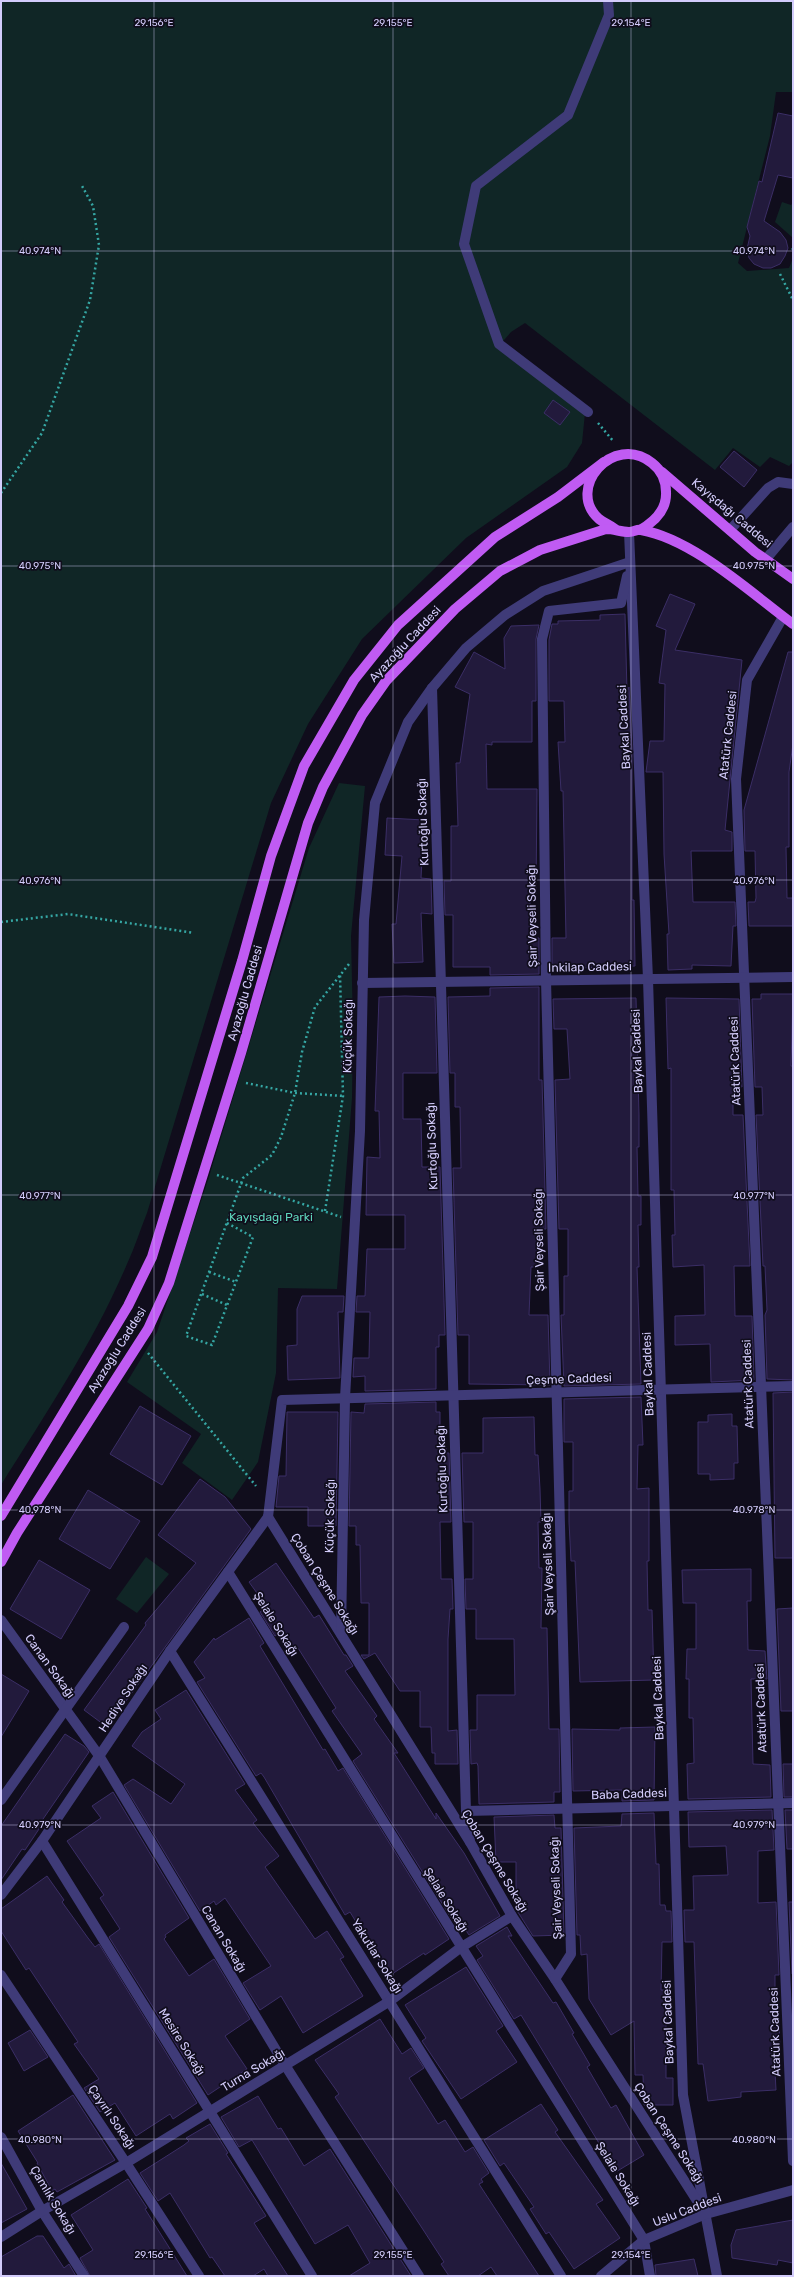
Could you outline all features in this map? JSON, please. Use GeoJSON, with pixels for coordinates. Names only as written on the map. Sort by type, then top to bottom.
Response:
{"type":"FeatureCollection","features":[{"type":"Feature","properties":{"kind":"main road"},"geometry":{"type":"LineString","coordinates":[[624,454],[636,454],[646,458],[655,465],[663,476],[667,497],[664,507],[650,524],[640,530],[629,532],[615,529],[599,518],[591,508],[588,496],[589,483],[593,474],[604,462],[613,456],[624,454]]}},
{"type":"Feature","properties":{"kind":"main road","name":"Ayazoğlu Caddesi"},"geometry":{"type":"LineString","coordinates":[[1,1516],[128,1306],[152,1257],[242,961],[271,856],[304,766],[354,680],[398,625],[495,537],[558,497],[604,462]]}},
{"type":"Feature","properties":{"kind":"main road","name":"Kayışdağı Caddesi"},"geometry":{"type":"LineString","coordinates":[[655,465],[730,530],[793,579]]}},
{"type":"Feature","properties":{"kind":"main road","name":"Ayazoğlu Caddesi"},"geometry":{"type":"LineString","coordinates":[[1,1562],[17,1533],[148,1328],[169,1283],[232,1081],[308,823],[323,787],[362,715],[386,681],[413,652],[455,609],[500,571],[540,550],[584,535],[615,529]]}},
{"type":"Feature","properties":{"kind":"main road"},"geometry":{"type":"LineString","coordinates":[[640,530],[662,536],[706,559],[793,624]]}},
{"type":"Feature","properties":{"kind":"street"},"geometry":{"type":"LineString","coordinates":[[588,412],[499,344],[464,244],[476,186],[568,115],[609,15],[608,1]]}},
{"type":"Feature","properties":{"kind":"street"},"geometry":{"type":"LineString","coordinates":[[730,530],[768,488],[778,482],[793,484]]}},
{"type":"Feature","properties":{"kind":"street"},"geometry":{"type":"LineString","coordinates":[[766,559],[793,528]]}},
{"type":"Feature","properties":{"kind":"street","name":"Baykal Caddesi"},"geometry":{"type":"LineString","coordinates":[[629,532],[648,979],[683,2095],[717,2276]]}},
{"type":"Feature","properties":{"kind":"street"},"geometry":{"type":"LineString","coordinates":[[432,688],[466,648],[505,615],[544,591],[630,562]]}},
{"type":"Feature","properties":{"kind":"street","name":"Şair Veyseli Sokağı"},"geometry":{"type":"LineString","coordinates":[[555,1979],[571,1954],[546,980],[542,639],[549,610],[620,603],[630,562]]}},
{"type":"Feature","properties":{"kind":"street","name":"Atatürk Caddesi"},"geometry":{"type":"LineString","coordinates":[[783,616],[747,680],[737,772],[744,978],[793,2161]]}},
{"type":"Feature","properties":{"kind":"street","name":"Küçük Sokağı"},"geometry":{"type":"LineString","coordinates":[[341,1634],[345,1398],[360,1099],[364,920],[375,803],[408,722],[432,688]]}},
{"type":"Feature","properties":{"kind":"street","name":"Kurtoğlu Sokağı"},"geometry":{"type":"LineString","coordinates":[[432,688],[466,1811],[470,1842]]}},
{"type":"Feature","properties":{"kind":"street","name":"Inkilap Caddesi"},"geometry":{"type":"LineString","coordinates":[[362,983],[793,977]]}},
{"type":"Feature","properties":{"kind":"street","name":"Çeşme Caddesi"},"geometry":{"type":"LineString","coordinates":[[345,1398],[793,1386]]}},
{"type":"Feature","properties":{"kind":"street"},"geometry":{"type":"LineString","coordinates":[[268,1517],[268,1500],[282,1400],[345,1398]]}},
{"type":"Feature","properties":{"kind":"street","name":"Çoban Çeşme Sokağı"},"geometry":{"type":"LineString","coordinates":[[268,1517],[470,1842],[512,1916],[555,1979],[706,2214]]}},
{"type":"Feature","properties":{"kind":"street","name":"Hediye Sokağı"},"geometry":{"type":"LineString","coordinates":[[1,1895],[42,1841],[170,1651],[268,1517]]}},
{"type":"Feature","properties":{"kind":"street","name":"Şelale Sokağı"},"geometry":{"type":"LineString","coordinates":[[228,1572],[460,1948],[644,2240]]}},
{"type":"Feature","properties":{"kind":"street","name":"Canan Sokağı"},"geometry":{"type":"LineString","coordinates":[[1,1620],[100,1757],[285,2065],[419,2276]]}},
{"type":"Feature","properties":{"kind":"street"},"geometry":{"type":"LineString","coordinates":[[1,1800],[124,1627]]}},
{"type":"Feature","properties":{"kind":"street","name":"Yakutlar Sokağı"},"geometry":{"type":"LineString","coordinates":[[170,1651],[561,2276]]}},
{"type":"Feature","properties":{"kind":"street","name":"Baba Caddesi"},"geometry":{"type":"LineString","coordinates":[[466,1811],[793,1803]]}},
{"type":"Feature","properties":{"kind":"street","name":"Mesire Sokağı"},"geometry":{"type":"LineString","coordinates":[[42,1841],[312,2276]]}},
{"type":"Feature","properties":{"kind":"street","name":"Turna Sokağı"},"geometry":{"type":"LineString","coordinates":[[1,2237],[42,2210],[126,2163],[390,2001],[460,1948],[512,1916]]}},
{"type":"Feature","properties":{"kind":"street","name":"Çayırlı Sokağı"},"geometry":{"type":"LineString","coordinates":[[1,1975],[126,2163],[198,2276]]}},
{"type":"Feature","properties":{"kind":"street","name":"Çamlık Sokağı"},"geometry":{"type":"LineString","coordinates":[[1,2137],[42,2210],[84,2276]]}},
{"type":"Feature","properties":{"kind":"street","name":"Uslu Caddesi"},"geometry":{"type":"LineString","coordinates":[[601,2276],[644,2240],[706,2214],[793,2190]]}},
{"type":"Feature","properties":{"kind":"street"},"geometry":{"type":"LineString","coordinates":[[644,2240],[650,2276]]}},
{"type":"Feature","properties":{"kind":"path"},"geometry":{"type":"LineString","coordinates":[[1,493],[42,433],[90,300],[99,245],[93,206],[81,184]]}},
{"type":"Feature","properties":{"kind":"path"},"geometry":{"type":"LineString","coordinates":[[780,274],[793,300]]}},
{"type":"Feature","properties":{"kind":"path"},"geometry":{"type":"LineString","coordinates":[[588,412],[624,454]]}},
{"type":"Feature","properties":{"kind":"path"},"geometry":{"type":"LineString","coordinates":[[1,922],[68,914],[194,933]]}},
{"type":"Feature","properties":{"kind":"path"},"geometry":{"type":"LineString","coordinates":[[227,1223],[253,1237],[212,1345],[186,1336],[241,1183],[243,1178],[272,1155],[281,1136],[295,1093],[302,1052],[315,1008],[340,974],[363,950]]}},
{"type":"Feature","properties":{"kind":"path"},"geometry":{"type":"LineString","coordinates":[[325,1211],[343,1096],[340,974]]}},
{"type":"Feature","properties":{"kind":"path"},"geometry":{"type":"LineString","coordinates":[[232,1081],[295,1093],[343,1096],[360,1099]]}},
{"type":"Feature","properties":{"kind":"path"},"geometry":{"type":"LineString","coordinates":[[204,1170],[355,1222]]}},
{"type":"Feature","properties":{"kind":"path"},"geometry":{"type":"LineString","coordinates":[[210,1272],[236,1282]]}},
{"type":"Feature","properties":{"kind":"path"},"geometry":{"type":"LineString","coordinates":[[202,1294],[227,1305]]}},
{"type":"Feature","properties":{"kind":"path"},"geometry":{"type":"LineString","coordinates":[[139,1342],[268,1500]]}},
{"type":"Feature","properties":{"kind":"green space"},"geometry":{"type":"Polygon","coordinates":[[[1,1],[793,1],[793,92],[776,92],[770,136],[738,263],[747,271],[789,268],[793,258],[793,462],[789,466],[770,457],[760,467],[733,448],[715,470],[525,323],[511,332],[497,348],[585,413],[582,443],[567,467],[466,538],[362,639],[308,724],[271,803],[147,1213],[133,1251],[100,1321],[52,1404],[1,1485],[1,1]]]}},
{"type":"Feature","properties":{"kind":"green space"},"geometry":{"type":"Polygon","coordinates":[[[782,202],[791,205],[793,203],[793,238],[775,222],[782,202]]]}},
{"type":"Feature","properties":{"kind":"green space","name":"Kayışdağı Parki"},"geometry":{"type":"Polygon","coordinates":[[[339,783],[365,786],[351,936],[353,1028],[352,1098],[337,1289],[278,1288],[276,1373],[258,1462],[232,1500],[182,1463],[201,1434],[127,1382],[157,1332],[208,1180],[309,848],[339,783]]]}},
{"type":"Feature","properties":{"kind":"green space"},"geometry":{"type":"Polygon","coordinates":[[[146,1557],[169,1574],[137,1613],[116,1599],[146,1557]]]}},
{"type":"Feature","properties":{"kind":"building"},"geometry":{"type":"Polygon","coordinates":[[[778,113],[793,116],[793,178],[778,175],[764,221],[780,232],[786,240],[788,248],[780,264],[771,268],[763,268],[754,264],[749,258],[747,249],[750,236],[747,227],[759,181],[762,182],[778,113]]]}},
{"type":"Feature","properties":{"kind":"building"},"geometry":{"type":"Polygon","coordinates":[[[553,400],[570,412],[560,425],[544,413],[553,400]]]}},
{"type":"Feature","properties":{"kind":"building"},"geometry":{"type":"Polygon","coordinates":[[[734,451],[757,470],[744,487],[720,467],[734,451]]]}},
{"type":"Feature","properties":{"kind":"building"},"geometry":{"type":"Polygon","coordinates":[[[670,594],[695,604],[675,650],[742,660],[725,830],[732,832],[732,851],[691,851],[693,902],[735,902],[736,926],[733,926],[731,966],[692,965],[692,969],[668,970],[667,934],[669,934],[664,854],[663,772],[646,772],[650,741],[664,741],[665,684],[659,683],[666,630],[656,626],[670,594]]]}},
{"type":"Feature","properties":{"kind":"building"},"geometry":{"type":"Polygon","coordinates":[[[625,614],[627,692],[629,687],[632,748],[632,900],[634,900],[635,966],[552,969],[552,938],[566,938],[563,791],[561,791],[558,742],[565,742],[564,701],[549,701],[549,640],[552,624],[558,624],[558,621],[600,620],[600,615],[625,614]]]}},
{"type":"Feature","properties":{"kind":"building"},"geometry":{"type":"Polygon","coordinates":[[[539,625],[536,639],[536,701],[532,701],[532,742],[492,742],[492,745],[486,744],[487,789],[537,789],[536,894],[530,894],[530,938],[539,938],[539,974],[490,975],[490,967],[453,967],[453,915],[445,915],[444,881],[451,881],[451,826],[458,826],[456,763],[460,763],[470,694],[455,687],[474,652],[505,669],[504,638],[511,626],[539,625]]]}},
{"type":"Feature","properties":{"kind":"building"},"geometry":{"type":"Polygon","coordinates":[[[788,652],[793,652],[793,744],[789,772],[789,847],[786,847],[787,898],[793,898],[793,926],[749,926],[748,902],[755,902],[756,898],[755,851],[745,851],[744,810],[788,652]]]}},
{"type":"Feature","properties":{"kind":"building"},"geometry":{"type":"Polygon","coordinates":[[[387,818],[424,820],[421,878],[431,879],[432,914],[421,913],[423,962],[394,963],[392,924],[396,924],[402,856],[385,855],[387,818]]]}},
{"type":"Feature","properties":{"kind":"building"},"geometry":{"type":"Polygon","coordinates":[[[539,987],[539,1080],[542,1080],[546,1229],[538,1229],[538,1267],[531,1267],[529,1315],[548,1315],[550,1385],[469,1384],[469,1335],[458,1335],[453,1168],[461,1168],[460,1107],[455,1107],[455,1073],[450,1073],[448,997],[490,996],[490,988],[539,987]]]}},
{"type":"Feature","properties":{"kind":"building"},"geometry":{"type":"Polygon","coordinates":[[[761,994],[793,994],[791,1066],[793,1066],[793,1380],[767,1379],[765,1315],[767,1310],[765,1266],[763,1266],[756,1115],[763,1115],[762,1087],[755,1087],[752,999],[761,999],[761,994]]]}},
{"type":"Feature","properties":{"kind":"building"},"geometry":{"type":"Polygon","coordinates":[[[379,997],[435,997],[437,1073],[403,1073],[403,1119],[421,1119],[422,1167],[440,1167],[445,1335],[439,1335],[439,1347],[436,1347],[436,1389],[365,1391],[365,1376],[353,1377],[354,1358],[369,1358],[370,1312],[356,1312],[357,1296],[365,1296],[367,1249],[405,1249],[405,1215],[366,1215],[367,1157],[380,1158],[379,1111],[375,1111],[379,997]]]}},
{"type":"Feature","properties":{"kind":"building"},"geometry":{"type":"Polygon","coordinates":[[[636,998],[639,1115],[639,1147],[637,1147],[638,1196],[641,1196],[641,1225],[638,1225],[639,1267],[637,1267],[641,1384],[564,1386],[561,1315],[564,1315],[564,1276],[568,1276],[568,1229],[559,1229],[555,1080],[570,1079],[567,1029],[554,1029],[553,999],[636,998]]]}},
{"type":"Feature","properties":{"kind":"building"},"geometry":{"type":"Polygon","coordinates":[[[666,998],[739,999],[742,1087],[733,1087],[733,1115],[743,1115],[750,1266],[734,1266],[735,1316],[752,1316],[754,1380],[711,1382],[710,1344],[675,1345],[675,1316],[705,1315],[704,1265],[673,1267],[672,1235],[675,1235],[674,1190],[671,1190],[671,1068],[668,1069],[666,998]]]}},
{"type":"Feature","properties":{"kind":"building"},"geometry":{"type":"Polygon","coordinates":[[[302,1296],[344,1296],[343,1312],[338,1312],[340,1378],[288,1380],[287,1346],[297,1345],[297,1309],[302,1296]]]}},
{"type":"Feature","properties":{"kind":"building"},"geometry":{"type":"Polygon","coordinates":[[[793,1392],[793,1558],[775,1558],[773,1393],[793,1392]]]}},
{"type":"Feature","properties":{"kind":"building"},"geometry":{"type":"Polygon","coordinates":[[[641,1397],[643,1445],[638,1445],[637,1489],[649,1488],[649,1561],[647,1561],[648,1610],[652,1610],[654,1680],[580,1682],[575,1561],[571,1561],[569,1522],[569,1491],[573,1491],[573,1442],[564,1442],[564,1399],[641,1397]]]}},
{"type":"Feature","properties":{"kind":"building"},"geometry":{"type":"Polygon","coordinates":[[[436,1402],[436,1412],[440,1412],[440,1448],[446,1448],[446,1453],[449,1453],[451,1522],[440,1522],[441,1579],[452,1579],[453,1609],[450,1609],[448,1639],[448,1731],[457,1730],[458,1764],[435,1764],[435,1753],[432,1753],[431,1727],[420,1727],[420,1691],[400,1691],[375,1653],[364,1659],[361,1655],[369,1655],[369,1603],[361,1603],[360,1545],[356,1545],[356,1526],[349,1526],[351,1412],[364,1413],[365,1404],[436,1402]]]}},
{"type":"Feature","properties":{"kind":"building"},"geometry":{"type":"Polygon","coordinates":[[[140,1406],[191,1436],[162,1485],[110,1454],[140,1406]]]}},
{"type":"Feature","properties":{"kind":"building"},"geometry":{"type":"Polygon","coordinates":[[[287,1412],[338,1412],[336,1526],[308,1526],[308,1507],[276,1507],[279,1476],[286,1476],[287,1412]]]}},
{"type":"Feature","properties":{"kind":"building"},"geometry":{"type":"Polygon","coordinates":[[[732,1414],[732,1426],[737,1426],[738,1463],[734,1463],[734,1479],[710,1480],[710,1474],[698,1474],[698,1422],[708,1422],[708,1415],[732,1414]]]}},
{"type":"Feature","properties":{"kind":"building"},"geometry":{"type":"Polygon","coordinates":[[[534,1417],[535,1455],[538,1455],[540,1489],[541,1522],[538,1522],[539,1568],[542,1568],[541,1628],[547,1628],[549,1729],[559,1729],[560,1792],[554,1792],[554,1802],[479,1804],[478,1766],[477,1763],[471,1764],[470,1730],[477,1730],[477,1695],[515,1695],[514,1639],[476,1639],[476,1609],[466,1609],[465,1579],[473,1579],[473,1522],[464,1522],[462,1453],[483,1453],[483,1418],[534,1417]]]}},
{"type":"Feature","properties":{"kind":"building"},"geometry":{"type":"Polygon","coordinates":[[[200,1479],[225,1497],[251,1529],[107,1727],[84,1710],[146,1625],[145,1623],[196,1563],[158,1535],[200,1479]]]}},
{"type":"Feature","properties":{"kind":"building"},"geometry":{"type":"Polygon","coordinates":[[[88,1490],[140,1521],[110,1569],[59,1539],[88,1490]]]}},
{"type":"Feature","properties":{"kind":"building"},"geometry":{"type":"Polygon","coordinates":[[[39,1560],[90,1590],[61,1639],[10,1609],[39,1560]]]}},
{"type":"Feature","properties":{"kind":"building"},"geometry":{"type":"Polygon","coordinates":[[[276,1563],[314,1618],[319,1615],[344,1655],[346,1655],[353,1666],[345,1671],[377,1716],[374,1719],[398,1753],[394,1753],[436,1819],[436,1813],[464,1853],[500,1916],[469,1935],[465,1929],[460,1932],[353,1761],[362,1754],[332,1711],[336,1708],[298,1648],[291,1652],[278,1634],[275,1636],[260,1612],[267,1607],[249,1582],[276,1563]]]}},
{"type":"Feature","properties":{"kind":"building"},"geometry":{"type":"Polygon","coordinates":[[[751,1569],[751,1601],[747,1601],[748,1650],[765,1651],[767,1679],[751,1679],[753,1764],[770,1765],[771,1797],[688,1799],[687,1764],[694,1763],[693,1718],[689,1718],[689,1679],[686,1679],[687,1649],[696,1649],[696,1603],[683,1603],[682,1570],[751,1569]]]}},
{"type":"Feature","properties":{"kind":"building"},"geometry":{"type":"Polygon","coordinates":[[[793,1608],[793,1711],[781,1711],[777,1609],[793,1608]]]}},
{"type":"Feature","properties":{"kind":"building"},"geometry":{"type":"Polygon","coordinates":[[[249,1618],[264,1643],[260,1646],[323,1750],[325,1749],[338,1771],[343,1768],[449,1939],[425,1955],[424,1953],[389,1976],[350,1912],[345,1915],[264,1777],[261,1773],[256,1776],[197,1682],[205,1678],[194,1662],[214,1638],[215,1640],[249,1618]]]}},
{"type":"Feature","properties":{"kind":"building"},"geometry":{"type":"Polygon","coordinates":[[[1,1674],[29,1691],[1,1737],[1,1674]]]}},
{"type":"Feature","properties":{"kind":"building"},"geometry":{"type":"Polygon","coordinates":[[[186,1690],[245,1784],[235,1790],[257,1820],[253,1823],[279,1856],[265,1867],[315,1939],[327,1931],[344,1957],[340,1959],[363,1996],[303,2033],[281,1996],[260,2010],[243,1983],[271,1966],[225,1898],[216,1905],[214,1901],[200,1911],[124,1785],[133,1779],[171,1804],[185,1784],[132,1746],[142,1732],[161,1719],[155,1710],[186,1690]]]}},
{"type":"Feature","properties":{"kind":"building"},"geometry":{"type":"Polygon","coordinates":[[[655,1727],[654,1800],[622,1801],[622,1790],[573,1791],[572,1729],[620,1730],[620,1728],[655,1727]]]}},
{"type":"Feature","properties":{"kind":"building"},"geometry":{"type":"Polygon","coordinates":[[[65,1734],[84,1746],[89,1752],[41,1822],[43,1823],[25,1850],[22,1849],[1,1880],[1,1826],[65,1734]]]}},
{"type":"Feature","properties":{"kind":"building"},"geometry":{"type":"Polygon","coordinates":[[[783,1764],[793,1764],[793,1797],[784,1797],[783,1764]]]}},
{"type":"Feature","properties":{"kind":"building"},"geometry":{"type":"Polygon","coordinates":[[[113,1792],[189,1918],[165,1935],[166,1937],[164,1939],[189,1976],[214,1959],[250,2019],[225,2036],[247,2069],[208,2095],[109,1937],[120,1929],[100,1898],[104,1895],[67,1841],[101,1818],[92,1806],[113,1792]]]}},
{"type":"Feature","properties":{"kind":"building"},"geometry":{"type":"Polygon","coordinates":[[[772,1810],[774,1850],[758,1851],[758,1903],[776,1902],[779,1975],[775,1975],[775,2020],[779,2020],[780,2052],[774,2053],[776,2090],[741,2092],[741,2097],[708,2101],[703,2064],[698,2064],[694,1942],[685,1942],[684,1910],[694,1910],[693,1876],[728,1875],[726,1846],[689,1847],[688,1812],[772,1810]]]}},
{"type":"Feature","properties":{"kind":"building"},"geometry":{"type":"Polygon","coordinates":[[[785,1810],[793,1810],[793,1849],[787,1849],[785,1810]]]}},
{"type":"Feature","properties":{"kind":"building"},"geometry":{"type":"Polygon","coordinates":[[[654,1813],[656,1864],[659,1864],[660,1905],[665,1905],[666,1911],[671,1911],[672,1942],[662,1942],[661,1990],[666,1990],[666,2078],[673,2078],[673,2105],[644,2105],[643,2075],[635,2075],[634,2021],[611,2035],[589,1999],[587,1954],[581,1955],[580,1935],[577,1935],[574,1828],[621,1826],[622,1814],[654,1813]]]}},
{"type":"Feature","properties":{"kind":"building"},"geometry":{"type":"Polygon","coordinates":[[[554,1815],[555,1828],[561,1828],[564,1935],[533,1936],[516,1909],[516,1862],[496,1862],[494,1817],[554,1815]]]}},
{"type":"Feature","properties":{"kind":"building"},"geometry":{"type":"Polygon","coordinates":[[[47,1876],[64,1900],[62,1902],[88,1938],[95,1947],[99,1944],[197,2103],[173,2119],[170,2114],[136,2136],[115,2103],[100,2112],[84,2088],[99,2079],[74,2044],[78,2042],[29,1968],[26,1970],[1,1931],[1,1909],[47,1876]]]}},
{"type":"Feature","properties":{"kind":"building"},"geometry":{"type":"Polygon","coordinates":[[[789,1902],[793,1902],[793,1974],[792,1974],[789,1902]]]}},
{"type":"Feature","properties":{"kind":"building"},"geometry":{"type":"Polygon","coordinates":[[[507,1927],[512,1936],[508,1936],[553,2003],[556,2002],[574,2033],[572,2034],[590,2065],[587,2067],[611,2108],[616,2105],[644,2155],[614,2173],[603,2154],[605,2153],[521,2015],[514,2019],[477,1960],[483,1956],[476,1946],[507,1927]]]}},
{"type":"Feature","properties":{"kind":"building"},"geometry":{"type":"Polygon","coordinates":[[[466,1967],[503,2026],[496,2031],[517,2062],[461,2099],[422,2041],[426,2038],[405,2005],[466,1967]]]}},
{"type":"Feature","properties":{"kind":"building"},"geometry":{"type":"Polygon","coordinates":[[[380,2019],[402,2054],[411,2048],[424,2068],[409,2078],[438,2124],[445,2120],[465,2152],[473,2147],[489,2173],[481,2179],[483,2182],[479,2184],[539,2276],[497,2276],[491,2267],[478,2276],[449,2276],[441,2264],[444,2262],[335,2097],[339,2094],[315,2060],[380,2019]]]}},
{"type":"Feature","properties":{"kind":"building"},"geometry":{"type":"Polygon","coordinates":[[[30,2030],[48,2057],[24,2071],[8,2043],[30,2030]]]}},
{"type":"Feature","properties":{"kind":"building"},"geometry":{"type":"Polygon","coordinates":[[[73,2095],[115,2160],[57,2192],[55,2189],[52,2191],[38,2163],[18,2131],[73,2095]]]}},
{"type":"Feature","properties":{"kind":"building"},"geometry":{"type":"Polygon","coordinates":[[[258,2096],[278,2129],[281,2128],[304,2166],[330,2149],[411,2276],[349,2276],[370,2263],[348,2225],[315,2244],[252,2140],[239,2147],[221,2117],[258,2096]]]}},
{"type":"Feature","properties":{"kind":"building"},"geometry":{"type":"Polygon","coordinates":[[[541,2104],[558,2130],[555,2132],[603,2200],[596,2204],[620,2238],[574,2269],[549,2232],[546,2234],[530,2209],[534,2207],[504,2163],[500,2166],[484,2140],[541,2104]]]}},
{"type":"Feature","properties":{"kind":"building"},"geometry":{"type":"Polygon","coordinates":[[[210,2124],[228,2153],[226,2154],[266,2216],[254,2223],[288,2276],[268,2276],[264,2269],[253,2276],[225,2276],[212,2257],[210,2258],[170,2193],[158,2201],[140,2173],[184,2145],[189,2141],[186,2138],[210,2124]]]}},
{"type":"Feature","properties":{"kind":"building"},"geometry":{"type":"Polygon","coordinates":[[[1,2163],[27,2209],[1,2223],[1,2163]]]}},
{"type":"Feature","properties":{"kind":"building"},"geometry":{"type":"Polygon","coordinates":[[[128,2179],[187,2276],[90,2276],[80,2258],[93,2250],[71,2215],[128,2179]]]}},
{"type":"Feature","properties":{"kind":"building"},"geometry":{"type":"Polygon","coordinates":[[[793,2220],[793,2263],[778,2260],[777,2265],[732,2258],[731,2245],[736,2230],[793,2220]]]}},
{"type":"Feature","properties":{"kind":"building"},"geometry":{"type":"Polygon","coordinates":[[[37,2236],[43,2236],[64,2268],[69,2264],[76,2276],[1,2276],[1,2257],[37,2236]]]}},
{"type":"Feature","properties":{"kind":"building"},"geometry":{"type":"Polygon","coordinates":[[[694,2259],[698,2276],[656,2276],[655,2265],[694,2259]]]}}]}
